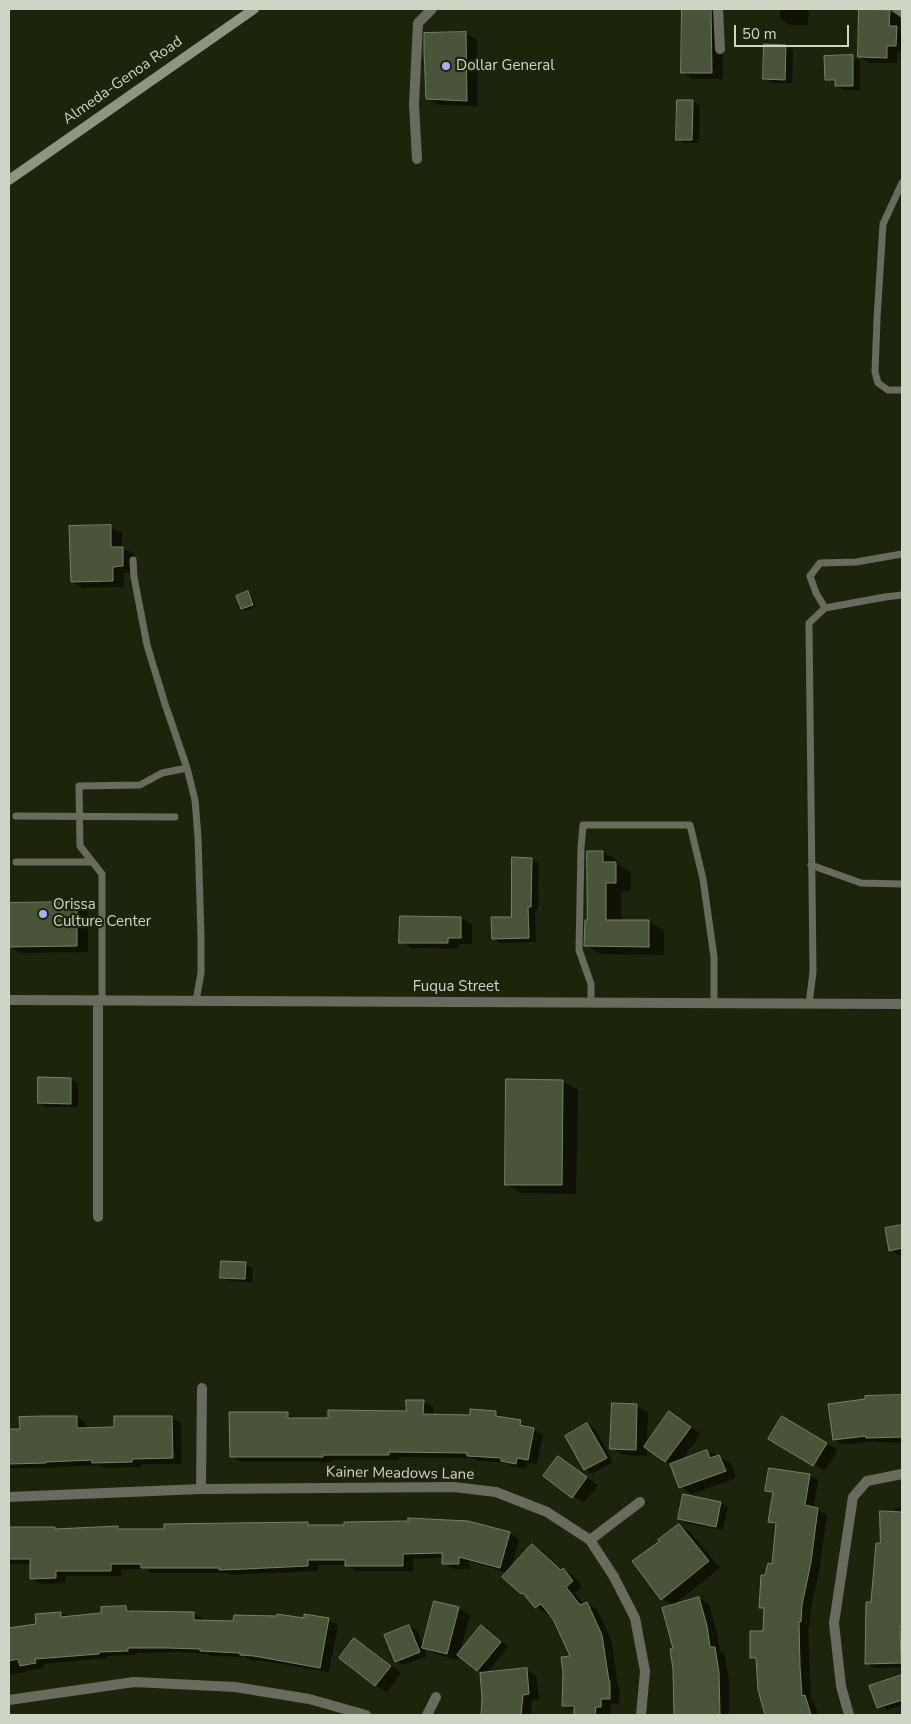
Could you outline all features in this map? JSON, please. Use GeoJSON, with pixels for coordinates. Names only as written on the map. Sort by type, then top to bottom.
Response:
{"type":"FeatureCollection","features":[{"type":"Feature","properties":{"kind":"main road","name":"Almeda-Genoa Road"},"geometry":{"type":"LineString","coordinates":[[9,180],[254,9]]}},
{"type":"Feature","properties":{"kind":"street"},"geometry":{"type":"LineString","coordinates":[[417,159],[414,104],[418,23],[432,9]]}},
{"type":"Feature","properties":{"kind":"street"},"geometry":{"type":"LineString","coordinates":[[718,9],[720,49]]}},
{"type":"Feature","properties":{"kind":"street","name":"Fuqua Street"},"geometry":{"type":"LineString","coordinates":[[9,1000],[902,1004]]}},
{"type":"Feature","properties":{"kind":"street"},"geometry":{"type":"LineString","coordinates":[[98,1217],[100,1000]]}},
{"type":"Feature","properties":{"kind":"street"},"geometry":{"type":"LineString","coordinates":[[202,1388],[202,1489]]}},
{"type":"Feature","properties":{"kind":"street"},"geometry":{"type":"LineString","coordinates":[[849,1715],[841,1686],[834,1623],[853,1496],[867,1482],[902,1474]]}},
{"type":"Feature","properties":{"kind":"street","name":"Kainer Meadows Lane"},"geometry":{"type":"LineString","coordinates":[[9,1497],[202,1489],[454,1487],[496,1492],[547,1512],[590,1540],[614,1577],[635,1618],[645,1671],[641,1715]]}},
{"type":"Feature","properties":{"kind":"street"},"geometry":{"type":"LineString","coordinates":[[590,1540],[640,1502]]}},
{"type":"Feature","properties":{"kind":"street"},"geometry":{"type":"LineString","coordinates":[[9,1700],[134,1682],[235,1687],[309,1699],[366,1715]]}},
{"type":"Feature","properties":{"kind":"street"},"geometry":{"type":"LineString","coordinates":[[428,1715],[436,1696]]}},
{"type":"Feature","properties":{"kind":"lane"},"geometry":{"type":"LineString","coordinates":[[895,9],[902,14]]}},
{"type":"Feature","properties":{"kind":"lane"},"geometry":{"type":"LineString","coordinates":[[902,183],[883,224],[877,319],[876,372],[878,383],[888,390],[902,390]]}},
{"type":"Feature","properties":{"kind":"lane"},"geometry":{"type":"LineString","coordinates":[[825,608],[816,593],[810,576],[820,563],[856,562],[902,554]]}},
{"type":"Feature","properties":{"kind":"lane"},"geometry":{"type":"LineString","coordinates":[[134,560],[134,577],[147,644],[196,800],[201,936],[201,973],[196,1001]]}},
{"type":"Feature","properties":{"kind":"lane"},"geometry":{"type":"LineString","coordinates":[[810,1004],[813,972],[809,623],[825,608],[902,595]]}},
{"type":"Feature","properties":{"kind":"lane"},"geometry":{"type":"LineString","coordinates":[[100,1000],[102,874],[80,846],[79,786],[140,785],[162,773],[187,768]]}},
{"type":"Feature","properties":{"kind":"lane"},"geometry":{"type":"LineString","coordinates":[[16,816],[175,817]]}},
{"type":"Feature","properties":{"kind":"lane"},"geometry":{"type":"LineString","coordinates":[[590,1003],[591,984],[579,950],[583,825],[690,825],[703,879],[714,957],[714,1003]]}},
{"type":"Feature","properties":{"kind":"lane"},"geometry":{"type":"LineString","coordinates":[[16,862],[92,862]]}},
{"type":"Feature","properties":{"kind":"lane"},"geometry":{"type":"LineString","coordinates":[[811,865],[861,883],[902,884]]}},
{"type":"Feature","properties":{"kind":"building"},"geometry":{"type":"Polygon","coordinates":[[[682,9],[711,9],[712,73],[681,73],[682,9]]]}},
{"type":"Feature","properties":{"kind":"building"},"geometry":{"type":"Polygon","coordinates":[[[859,9],[890,10],[889,26],[897,26],[896,46],[887,46],[887,58],[858,57],[859,9]]]}},
{"type":"Feature","properties":{"kind":"building","name":"Dollar General"},"geometry":{"type":"Polygon","coordinates":[[[466,32],[467,101],[426,99],[424,33],[466,32]]]}},
{"type":"Feature","properties":{"kind":"building"},"geometry":{"type":"Polygon","coordinates":[[[764,44],[786,45],[785,80],[763,79],[764,44]]]}},
{"type":"Feature","properties":{"kind":"building"},"geometry":{"type":"Polygon","coordinates":[[[853,55],[853,86],[835,86],[835,80],[825,80],[824,56],[853,55]]]}},
{"type":"Feature","properties":{"kind":"building"},"geometry":{"type":"Polygon","coordinates":[[[677,100],[693,100],[692,140],[676,140],[677,100]]]}},
{"type":"Feature","properties":{"kind":"building"},"geometry":{"type":"Polygon","coordinates":[[[111,525],[111,547],[123,547],[123,566],[113,567],[113,581],[71,582],[69,526],[111,525]]]}},
{"type":"Feature","properties":{"kind":"building"},"geometry":{"type":"Polygon","coordinates":[[[248,591],[253,605],[241,609],[236,596],[248,591]]]}},
{"type":"Feature","properties":{"kind":"building"},"geometry":{"type":"Polygon","coordinates":[[[587,851],[603,851],[603,862],[616,862],[616,883],[606,883],[606,920],[649,920],[649,947],[584,946],[585,920],[587,920],[587,851]]]}},
{"type":"Feature","properties":{"kind":"building"},"geometry":{"type":"Polygon","coordinates":[[[512,857],[532,858],[531,907],[528,907],[529,938],[492,939],[491,917],[511,917],[512,857]]]}},
{"type":"Feature","properties":{"kind":"building","name":"Orissa Culture Center"},"geometry":{"type":"Polygon","coordinates":[[[77,902],[77,946],[9,947],[9,903],[77,902]]]}},
{"type":"Feature","properties":{"kind":"building"},"geometry":{"type":"Polygon","coordinates":[[[400,916],[461,917],[461,938],[448,938],[448,943],[399,943],[400,916]]]}},
{"type":"Feature","properties":{"kind":"building"},"geometry":{"type":"Polygon","coordinates":[[[38,1077],[71,1078],[71,1104],[38,1103],[38,1077]]]}},
{"type":"Feature","properties":{"kind":"building"},"geometry":{"type":"Polygon","coordinates":[[[506,1079],[563,1080],[562,1185],[505,1185],[506,1079]]]}},
{"type":"Feature","properties":{"kind":"building"},"geometry":{"type":"Polygon","coordinates":[[[902,1225],[902,1248],[889,1251],[885,1228],[902,1225]]]}},
{"type":"Feature","properties":{"kind":"building"},"geometry":{"type":"Polygon","coordinates":[[[221,1261],[246,1262],[245,1279],[220,1278],[221,1261]]]}},
{"type":"Feature","properties":{"kind":"building"},"geometry":{"type":"Polygon","coordinates":[[[902,1395],[902,1437],[866,1438],[866,1436],[833,1440],[828,1404],[865,1399],[865,1396],[902,1395]]]}},
{"type":"Feature","properties":{"kind":"building"},"geometry":{"type":"Polygon","coordinates":[[[406,1400],[424,1400],[423,1414],[470,1415],[470,1409],[496,1411],[496,1416],[521,1420],[520,1425],[534,1428],[528,1460],[517,1458],[516,1464],[501,1461],[501,1458],[467,1456],[467,1453],[389,1452],[389,1455],[230,1457],[229,1412],[288,1412],[288,1418],[328,1418],[328,1410],[406,1411],[406,1400]]]}},
{"type":"Feature","properties":{"kind":"building"},"geometry":{"type":"Polygon","coordinates":[[[612,1403],[637,1404],[636,1450],[610,1449],[612,1403]]]}},
{"type":"Feature","properties":{"kind":"building"},"geometry":{"type":"Polygon","coordinates":[[[669,1411],[691,1427],[665,1462],[644,1447],[669,1411]]]}},
{"type":"Feature","properties":{"kind":"building"},"geometry":{"type":"Polygon","coordinates":[[[77,1416],[77,1428],[114,1427],[114,1416],[172,1416],[173,1458],[132,1459],[132,1462],[92,1463],[92,1460],[9,1464],[9,1429],[20,1429],[19,1417],[77,1416]]]}},
{"type":"Feature","properties":{"kind":"building"},"geometry":{"type":"Polygon","coordinates":[[[782,1416],[827,1443],[813,1466],[768,1439],[782,1416]]]}},
{"type":"Feature","properties":{"kind":"building"},"geometry":{"type":"Polygon","coordinates":[[[587,1423],[607,1458],[584,1470],[565,1436],[587,1423]]]}},
{"type":"Feature","properties":{"kind":"building"},"geometry":{"type":"Polygon","coordinates":[[[707,1450],[710,1458],[719,1455],[726,1471],[679,1488],[670,1464],[707,1450]]]}},
{"type":"Feature","properties":{"kind":"building"},"geometry":{"type":"Polygon","coordinates":[[[558,1456],[587,1477],[572,1498],[543,1476],[558,1456]]]}},
{"type":"Feature","properties":{"kind":"building"},"geometry":{"type":"Polygon","coordinates":[[[769,1468],[810,1474],[805,1505],[818,1508],[811,1562],[802,1605],[801,1622],[799,1622],[802,1696],[805,1695],[811,1715],[765,1715],[758,1690],[756,1658],[750,1658],[750,1631],[763,1631],[764,1608],[759,1608],[761,1575],[765,1575],[768,1563],[772,1564],[776,1523],[768,1522],[773,1492],[765,1491],[769,1468]]]}},
{"type":"Feature","properties":{"kind":"building"},"geometry":{"type":"Polygon","coordinates":[[[683,1494],[721,1502],[716,1527],[678,1519],[683,1494]]]}},
{"type":"Feature","properties":{"kind":"building"},"geometry":{"type":"Polygon","coordinates":[[[880,1511],[902,1512],[901,1663],[865,1664],[866,1602],[871,1602],[876,1543],[880,1543],[880,1511]]]}},
{"type":"Feature","properties":{"kind":"building"},"geometry":{"type":"Polygon","coordinates":[[[408,1518],[468,1521],[510,1532],[500,1568],[459,1557],[459,1564],[442,1564],[442,1553],[403,1554],[403,1566],[345,1566],[345,1560],[308,1560],[308,1566],[219,1570],[219,1568],[141,1568],[141,1564],[111,1564],[111,1571],[56,1571],[56,1578],[30,1579],[30,1559],[9,1559],[9,1527],[55,1527],[55,1529],[118,1526],[118,1529],[164,1529],[164,1524],[308,1522],[308,1525],[344,1525],[344,1522],[408,1521],[408,1518]]]}},
{"type":"Feature","properties":{"kind":"building"},"geometry":{"type":"Polygon","coordinates":[[[679,1524],[709,1561],[661,1600],[632,1561],[660,1541],[658,1540],[679,1524]]]}},
{"type":"Feature","properties":{"kind":"building"},"geometry":{"type":"Polygon","coordinates":[[[532,1544],[561,1570],[563,1568],[573,1581],[566,1587],[580,1605],[587,1602],[602,1635],[610,1681],[610,1699],[601,1699],[601,1707],[596,1707],[595,1715],[574,1715],[574,1706],[562,1706],[563,1673],[561,1657],[570,1656],[553,1619],[541,1604],[535,1608],[523,1593],[521,1594],[502,1577],[532,1544]]]}},
{"type":"Feature","properties":{"kind":"building"},"geometry":{"type":"Polygon","coordinates":[[[699,1597],[707,1626],[710,1647],[715,1647],[719,1673],[720,1715],[674,1715],[673,1669],[670,1649],[673,1648],[662,1608],[699,1597]]]}},
{"type":"Feature","properties":{"kind":"building"},"geometry":{"type":"Polygon","coordinates":[[[434,1601],[459,1607],[447,1654],[422,1648],[434,1601]]]}},
{"type":"Feature","properties":{"kind":"building"},"geometry":{"type":"Polygon","coordinates":[[[126,1606],[127,1611],[194,1612],[194,1620],[233,1621],[234,1615],[277,1616],[277,1614],[304,1618],[304,1614],[329,1618],[320,1668],[240,1655],[240,1653],[168,1648],[128,1648],[128,1651],[35,1659],[36,1663],[20,1666],[18,1659],[9,1661],[9,1628],[36,1624],[35,1614],[61,1612],[61,1617],[101,1613],[101,1607],[126,1606]]]}},
{"type":"Feature","properties":{"kind":"building"},"geometry":{"type":"Polygon","coordinates":[[[409,1625],[420,1652],[395,1662],[384,1635],[409,1625]]]}},
{"type":"Feature","properties":{"kind":"building"},"geometry":{"type":"Polygon","coordinates":[[[481,1625],[501,1642],[477,1671],[457,1655],[481,1625]]]}},
{"type":"Feature","properties":{"kind":"building"},"geometry":{"type":"Polygon","coordinates":[[[354,1638],[391,1666],[375,1686],[339,1658],[354,1638]]]}},
{"type":"Feature","properties":{"kind":"building"},"geometry":{"type":"Polygon","coordinates":[[[527,1668],[529,1694],[523,1695],[521,1715],[481,1715],[480,1673],[527,1668]]]}},
{"type":"Feature","properties":{"kind":"building"},"geometry":{"type":"Polygon","coordinates":[[[902,1675],[902,1700],[877,1708],[869,1686],[902,1675]]]}},
{"type":"Feature","properties":{"kind":"place","name":"Dollar General"},"geometry":{"type":"Point","coordinates":[446,66]}},
{"type":"Feature","properties":{"kind":"place","name":"Orissa Culture Center"},"geometry":{"type":"Point","coordinates":[43,914]}}]}
